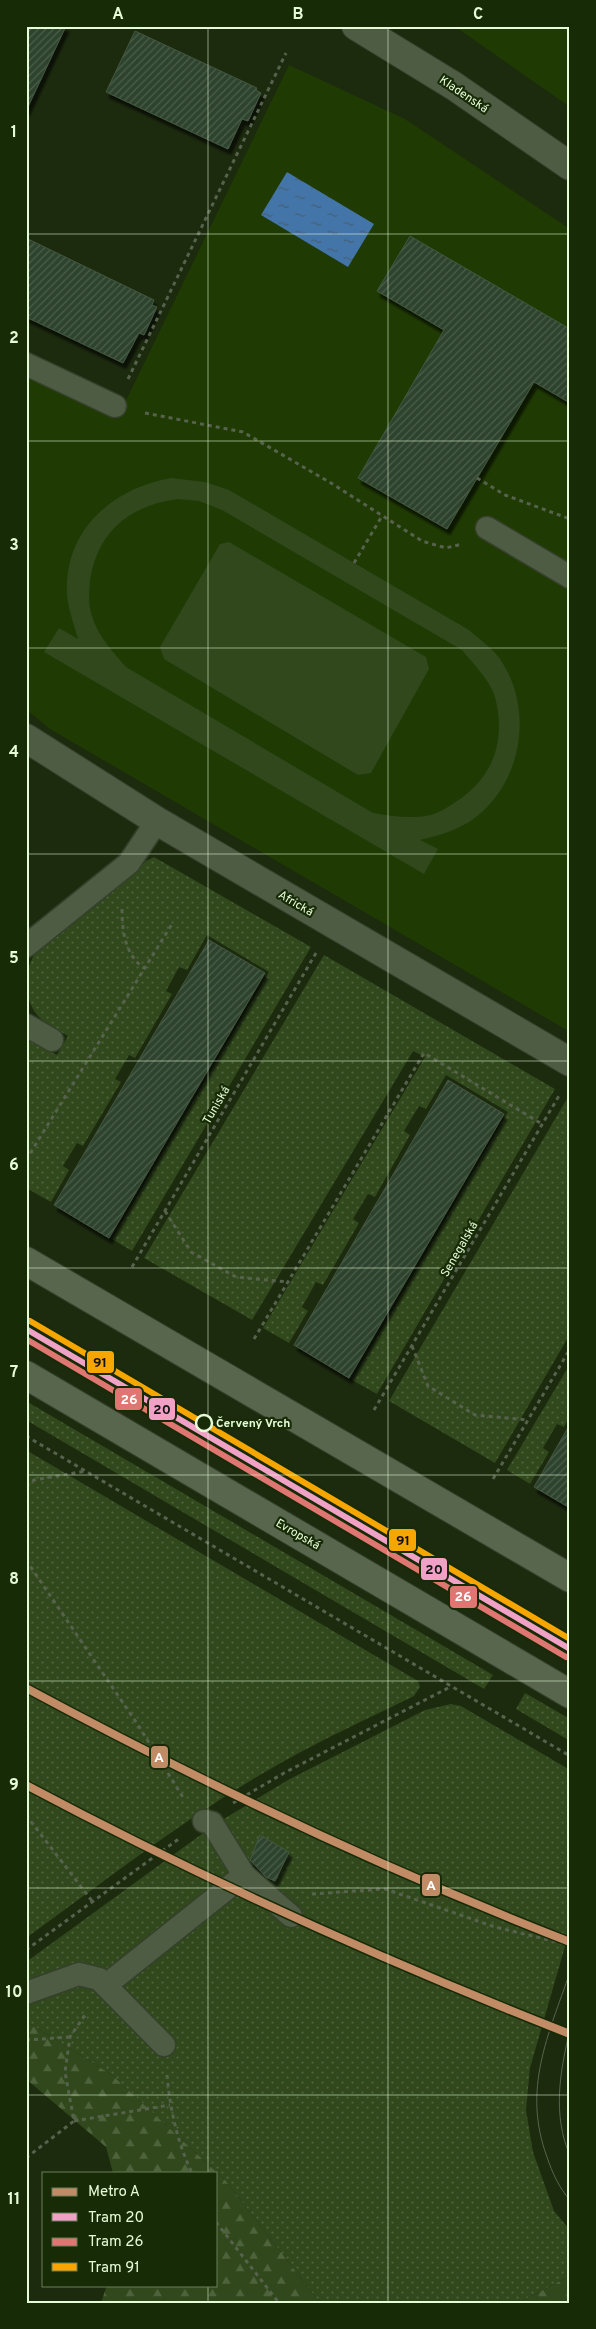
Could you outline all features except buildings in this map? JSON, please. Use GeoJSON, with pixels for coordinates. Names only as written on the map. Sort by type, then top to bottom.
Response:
{"type":"FeatureCollection","features":[{"type":"Feature","properties":{"kind":"main road"},"geometry":{"type":"LineString","coordinates":[[26,1261],[570,1578]]}},
{"type":"Feature","properties":{"kind":"main road","name":"Evropská"},"geometry":{"type":"LineString","coordinates":[[26,1375],[570,1694]]}},
{"type":"Feature","properties":{"kind":"street","name":"Kladenská"},"geometry":{"type":"LineString","coordinates":[[356,26],[454,86],[570,166]]}},
{"type":"Feature","properties":{"kind":"street","name":"Africká"},"geometry":{"type":"LineString","coordinates":[[26,738],[157,821],[570,1062]]}},
{"type":"Feature","properties":{"kind":"lane"},"geometry":{"type":"LineString","coordinates":[[26,364],[115,406]]}},
{"type":"Feature","properties":{"kind":"lane"},"geometry":{"type":"LineString","coordinates":[[487,528],[570,577]]}},
{"type":"Feature","properties":{"kind":"lane"},"geometry":{"type":"LineString","coordinates":[[26,946],[129,863],[157,821]]}},
{"type":"Feature","properties":{"kind":"lane"},"geometry":{"type":"LineString","coordinates":[[26,1025],[52,1040]]}},
{"type":"Feature","properties":{"kind":"lane"},"geometry":{"type":"LineString","coordinates":[[204,1821],[212,1823],[244,1875],[291,1916]]}},
{"type":"Feature","properties":{"kind":"lane"},"geometry":{"type":"LineString","coordinates":[[106,1984],[244,1875]]}},
{"type":"Feature","properties":{"kind":"lane"},"geometry":{"type":"LineString","coordinates":[[26,1992],[79,1974],[99,1979],[106,1984],[164,2046]]}},
{"type":"Feature","properties":{"kind":"path"},"geometry":{"type":"LineString","coordinates":[[286,53],[115,406],[243,432],[422,541],[446,548],[474,540],[487,528]]}},
{"type":"Feature","properties":{"kind":"path"},"geometry":{"type":"LineString","coordinates":[[477,478],[505,495],[570,519]]}},
{"type":"Feature","properties":{"kind":"path"},"geometry":{"type":"LineString","coordinates":[[354,563],[382,516]]}},
{"type":"Feature","properties":{"kind":"path"},"geometry":{"type":"LineString","coordinates":[[120,871],[122,924],[127,947],[136,962],[144,968]]}},
{"type":"Feature","properties":{"kind":"path"},"geometry":{"type":"LineString","coordinates":[[26,1160],[172,924]]}},
{"type":"Feature","properties":{"kind":"path","name":"Tuniská"},"geometry":{"type":"LineString","coordinates":[[132,1267],[316,952]]}},
{"type":"Feature","properties":{"kind":"path"},"geometry":{"type":"LineString","coordinates":[[254,1339],[424,1053],[542,1124]]}},
{"type":"Feature","properties":{"kind":"path","name":"Senegalská"},"geometry":{"type":"LineString","coordinates":[[374,1410],[558,1097]]}},
{"type":"Feature","properties":{"kind":"path"},"geometry":{"type":"LineString","coordinates":[[165,1210],[191,1252],[236,1276],[288,1282]]}},
{"type":"Feature","properties":{"kind":"path"},"geometry":{"type":"LineString","coordinates":[[412,1345],[428,1386],[475,1415],[528,1420]]}},
{"type":"Feature","properties":{"kind":"path"},"geometry":{"type":"LineString","coordinates":[[493,1480],[570,1349]]}},
{"type":"Feature","properties":{"kind":"path"},"geometry":{"type":"LineString","coordinates":[[26,1436],[570,1756]]}},
{"type":"Feature","properties":{"kind":"path"},"geometry":{"type":"LineString","coordinates":[[26,1486],[34,1480],[86,1471]]}},
{"type":"Feature","properties":{"kind":"path"},"geometry":{"type":"LineString","coordinates":[[26,1560],[138,1725],[184,1799]]}},
{"type":"Feature","properties":{"kind":"path"},"geometry":{"type":"LineString","coordinates":[[26,1815],[92,1901]]}},
{"type":"Feature","properties":{"kind":"path"},"geometry":{"type":"LineString","coordinates":[[268,1897],[385,1888],[495,1927],[570,1945]]}},
{"type":"Feature","properties":{"kind":"path"},"geometry":{"type":"LineString","coordinates":[[74,2121],[64,2072],[70,2037],[106,1984]]}},
{"type":"Feature","properties":{"kind":"path"},"geometry":{"type":"LineString","coordinates":[[26,2040],[70,2037]]}},
{"type":"Feature","properties":{"kind":"path"},"geometry":{"type":"LineString","coordinates":[[164,2046],[170,2105],[186,2161],[192,2172]]}},
{"type":"Feature","properties":{"kind":"path"},"geometry":{"type":"LineString","coordinates":[[26,2158],[74,2121],[170,2105]]}},
{"type":"Feature","properties":{"kind":"path"},"geometry":{"type":"LineString","coordinates":[[218,2225],[279,2303]]}},
{"type":"Feature","properties":{"kind":"shaded area"},"geometry":{"type":"Polygon","coordinates":[[[454,26],[570,26],[570,107],[454,26]]]}},
{"type":"Feature","properties":{"kind":"shaded area"},"geometry":{"type":"Polygon","coordinates":[[[289,65],[405,119],[570,229],[570,1032],[50,729],[26,709],[26,377],[115,419],[118,417],[289,65]]]}},
{"type":"Feature","properties":{"kind":"green space"},"geometry":{"type":"Polygon","coordinates":[[[171,478],[205,482],[229,490],[469,630],[491,649],[502,662],[511,680],[520,720],[519,741],[514,761],[507,780],[496,797],[475,818],[453,830],[420,840],[438,849],[424,874],[44,652],[59,628],[78,639],[68,604],[67,582],[70,561],[77,543],[87,526],[100,512],[116,500],[133,490],[171,478]],[[178,499],[145,507],[119,524],[108,535],[100,548],[90,581],[89,599],[91,612],[102,637],[126,667],[373,813],[403,817],[426,816],[446,808],[470,791],[480,781],[494,756],[499,728],[493,691],[462,650],[222,510],[199,501],[178,499]]]}},
{"type":"Feature","properties":{"kind":"green space"},"geometry":{"type":"Polygon","coordinates":[[[229,542],[426,657],[429,669],[371,773],[358,775],[164,659],[160,647],[220,544],[229,542]]]}},
{"type":"Feature","properties":{"kind":"green space"},"geometry":{"type":"Polygon","coordinates":[[[154,857],[311,947],[132,1251],[112,1239],[269,972],[207,935],[187,970],[179,967],[166,991],[172,994],[135,1058],[129,1055],[115,1079],[121,1082],[83,1146],[77,1143],[63,1166],[69,1170],[51,1202],[26,1188],[26,1038],[57,1055],[68,1036],[44,1022],[33,1009],[26,984],[32,959],[36,952],[130,877],[146,861],[154,857]]]}},
{"type":"Feature","properties":{"kind":"green space"},"geometry":{"type":"Polygon","coordinates":[[[324,955],[555,1089],[377,1394],[352,1380],[508,1112],[446,1075],[426,1109],[419,1106],[404,1131],[410,1135],[375,1197],[368,1194],[353,1219],[359,1223],[323,1285],[316,1282],[302,1307],[308,1311],[289,1343],[263,1328],[425,1057],[413,1051],[252,1320],[144,1258],[324,955]]]}},
{"type":"Feature","properties":{"kind":"green space"},"geometry":{"type":"Polygon","coordinates":[[[568,1097],[570,1098],[570,1334],[495,1463],[389,1401],[568,1097]]]}},
{"type":"Feature","properties":{"kind":"green space"},"geometry":{"type":"Polygon","coordinates":[[[570,1364],[570,1416],[564,1427],[557,1424],[543,1448],[549,1452],[530,1484],[507,1470],[570,1364]]]}},
{"type":"Feature","properties":{"kind":"green space"},"geometry":{"type":"Polygon","coordinates":[[[26,1401],[493,1675],[484,1689],[26,1420],[26,1401]]]}},
{"type":"Feature","properties":{"kind":"green space"},"geometry":{"type":"Polygon","coordinates":[[[26,1450],[418,1681],[420,1687],[414,1696],[346,1729],[246,1783],[150,1847],[26,1938],[26,1450]]]}},
{"type":"Feature","properties":{"kind":"green space"},"geometry":{"type":"Polygon","coordinates":[[[525,1693],[570,1719],[570,1741],[516,1709],[525,1693]]]}},
{"type":"Feature","properties":{"kind":"green space"},"geometry":{"type":"Polygon","coordinates":[[[451,1704],[461,1706],[570,1770],[570,1929],[530,2068],[526,2110],[533,2152],[554,2211],[570,2230],[570,2276],[518,2303],[320,2303],[218,2172],[112,2075],[26,2021],[26,1962],[217,1823],[288,1780],[425,1710],[451,1704]],[[261,1838],[252,1854],[249,1866],[267,1877],[281,1848],[269,1840],[261,1838]]]}},
{"type":"Feature","properties":{"kind":"green space"},"geometry":{"type":"Polygon","coordinates":[[[26,2021],[112,2075],[216,2172],[113,2172],[106,2147],[26,2079],[26,2021]]]}},
{"type":"Feature","properties":{"kind":"green space"},"geometry":{"type":"Polygon","coordinates":[[[218,2174],[226,2181],[320,2303],[101,2303],[107,2286],[218,2286],[218,2174]]]}},
{"type":"Feature","properties":{"kind":"green space"},"geometry":{"type":"Polygon","coordinates":[[[570,2276],[570,2303],[518,2303],[570,2276]]]}},
{"type":"Feature","properties":{"kind":"water"},"geometry":{"type":"Polygon","coordinates":[[[287,172],[374,224],[348,267],[261,215],[287,172]]]}},
{"type":"Feature","properties":{"kind":"tram line","name":"91"},"geometry":{"type":"LineString","coordinates":[[30,1321],[570,1639]]}},
{"type":"Feature","properties":{"kind":"tram line","name":"20"},"geometry":{"type":"LineString","coordinates":[[26,1329],[570,1649]]}},
{"type":"Feature","properties":{"kind":"tram line","name":"26"},"geometry":{"type":"LineString","coordinates":[[26,1339],[566,1657]]}},
{"type":"Feature","properties":{"kind":"tram line"},"geometry":{"type":"LineString","coordinates":[[548,1636],[570,1652]]}},
{"type":"Feature","properties":{"kind":"tram line"},"geometry":{"type":"LineString","coordinates":[[570,1972],[546,2041],[537,2085],[540,2132],[549,2163],[559,2185],[570,2200]]}},
{"type":"Feature","properties":{"kind":"tram line"},"geometry":{"type":"LineString","coordinates":[[570,2029],[563,2061],[559,2109],[564,2140],[570,2156]]}},
{"type":"Feature","properties":{"kind":"metro line","name":"A"},"geometry":{"type":"LineString","coordinates":[[26,1688],[159,1758],[362,1855],[570,1942]]}},
{"type":"Feature","properties":{"kind":"metro line","name":"A"},"geometry":{"type":"LineString","coordinates":[[26,1785],[227,1886],[431,1978],[570,2034]]}},
{"type":"Feature","properties":{"kind":"place","name":"Červený Vrch"},"geometry":{"type":"Point","coordinates":[204,1423]}}]}
